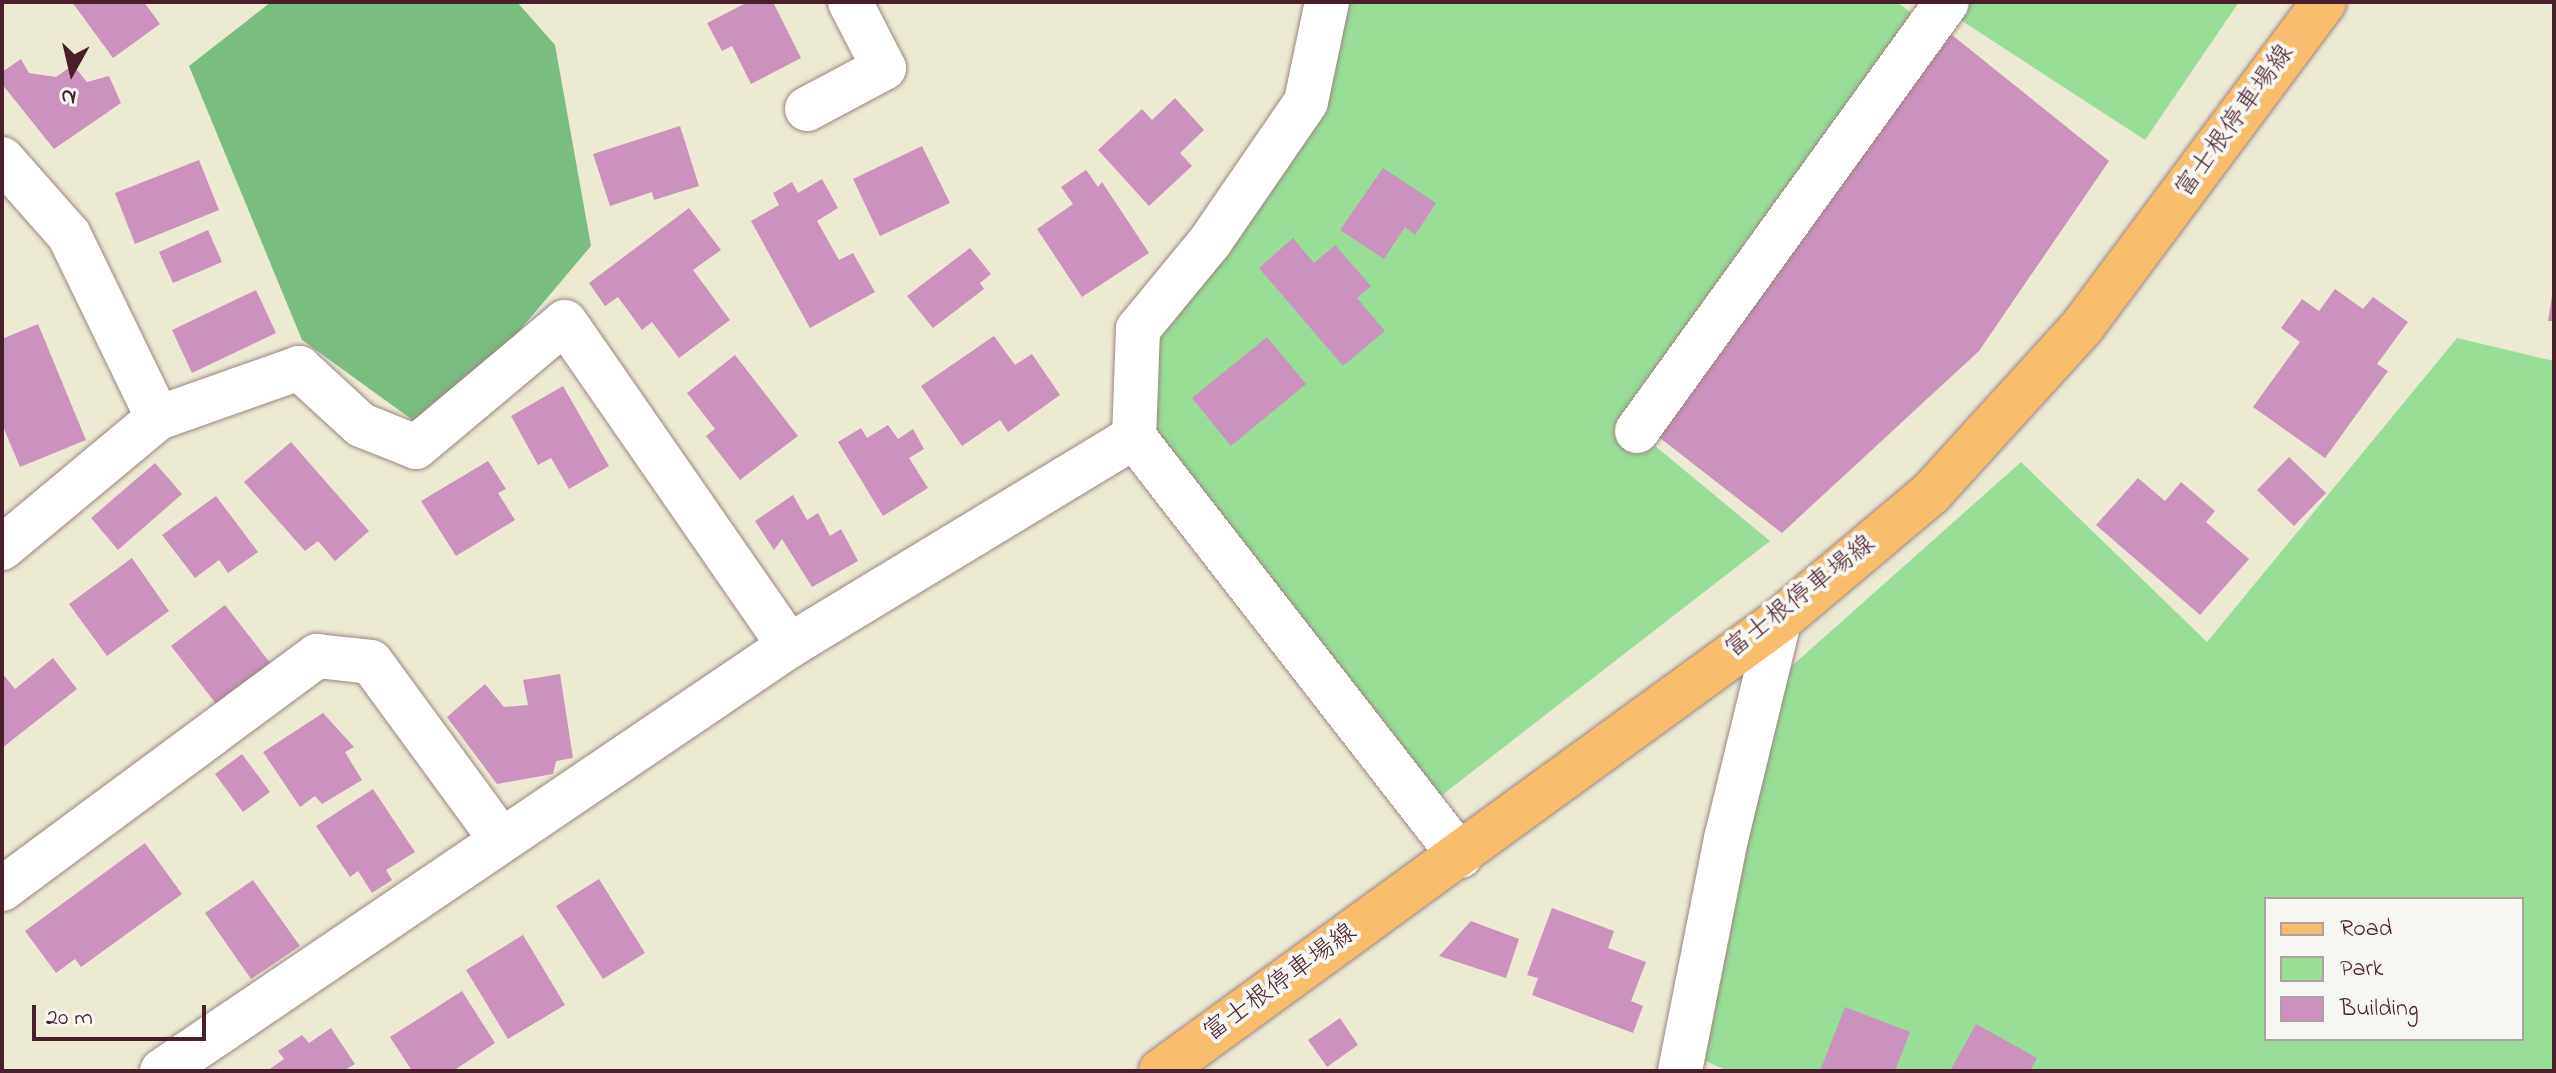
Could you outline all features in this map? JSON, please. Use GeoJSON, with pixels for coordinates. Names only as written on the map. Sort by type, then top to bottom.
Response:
{"type":"FeatureCollection","features":[{"type":"Feature","properties":{"kind":"main road","name":"富士根停車場線"},"geometry":{"type":"LineString","coordinates":[[1161,1071],[1460,856],[1595,750],[1779,621],[1931,493],[2082,327],[2324,2]]}},
{"type":"Feature","properties":{"kind":"street"},"geometry":{"type":"LineString","coordinates":[[807,109],[884,68],[850,2]]}},
{"type":"Feature","properties":{"kind":"street"},"geometry":{"type":"LineString","coordinates":[[1327,2],[1306,102],[1209,243],[1138,329],[1134,437],[1460,856]]}},
{"type":"Feature","properties":{"kind":"street"},"geometry":{"type":"LineString","coordinates":[[1637,431],[1947,2]]}},
{"type":"Feature","properties":{"kind":"street"},"geometry":{"type":"LineString","coordinates":[[2,159],[69,235],[158,418]]}},
{"type":"Feature","properties":{"kind":"street"},"geometry":{"type":"LineString","coordinates":[[2,548],[158,418],[299,368],[361,425],[416,447],[565,322],[789,646]]}},
{"type":"Feature","properties":{"kind":"street"},"geometry":{"type":"LineString","coordinates":[[162,1071],[500,838],[789,646],[1134,437]]}},
{"type":"Feature","properties":{"kind":"street"},"geometry":{"type":"LineString","coordinates":[[1688,1068],[1726,839],[1779,621]]}},
{"type":"Feature","properties":{"kind":"street"},"geometry":{"type":"LineString","coordinates":[[2,889],[317,656],[371,662],[500,838]]}},
{"type":"Feature","properties":{"kind":"green space"},"geometry":{"type":"Polygon","coordinates":[[[271,2],[517,2],[555,45],[591,246],[432,434],[302,340],[189,66],[271,2]]]}},
{"type":"Feature","properties":{"kind":"green space"},"geometry":{"type":"Polygon","coordinates":[[[1349,2],[1897,2],[1919,19],[1637,431],[1770,541],[1424,809],[1134,437],[1144,339],[1313,104],[1349,2]]]}},
{"type":"Feature","properties":{"kind":"green space"},"geometry":{"type":"Polygon","coordinates":[[[1933,2],[2239,2],[2145,140],[1933,2]]]}},
{"type":"Feature","properties":{"kind":"green space"},"geometry":{"type":"Polygon","coordinates":[[[2457,338],[2554,361],[2554,1071],[1728,1071],[1699,1058],[1785,672],[2021,462],[2207,642],[2457,338]]]}},
{"type":"Feature","properties":{"kind":"building"},"geometry":{"type":"Polygon","coordinates":[[[72,2],[144,2],[160,24],[113,58],[72,2]]]}},
{"type":"Feature","properties":{"kind":"building"},"geometry":{"type":"Polygon","coordinates":[[[748,2],[773,2],[801,58],[751,84],[732,46],[722,51],[707,23],[748,2]]]}},
{"type":"Feature","properties":{"kind":"building"},"geometry":{"type":"Polygon","coordinates":[[[1942,27],[2109,161],[1979,351],[1782,533],[1660,438],[1648,418],[1942,27]]]}},
{"type":"Feature","properties":{"kind":"building"},"geometry":{"type":"Polygon","coordinates":[[[21,59],[29,73],[56,77],[73,65],[87,82],[109,76],[121,103],[54,149],[2,84],[2,72],[21,59]]]}},
{"type":"Feature","properties":{"kind":"building"},"geometry":{"type":"Polygon","coordinates":[[[1175,98],[1204,130],[1180,153],[1192,166],[1149,206],[1098,150],[1142,109],[1152,120],[1175,98]]]}},
{"type":"Feature","properties":{"kind":"building"},"geometry":{"type":"Polygon","coordinates":[[[680,126],[699,186],[654,200],[652,192],[610,206],[593,154],[680,126]]]}},
{"type":"Feature","properties":{"kind":"building"},"geometry":{"type":"Polygon","coordinates":[[[922,146],[950,203],[880,236],[853,179],[922,146]]]}},
{"type":"Feature","properties":{"kind":"building"},"geometry":{"type":"Polygon","coordinates":[[[199,160],[219,210],[135,244],[115,193],[199,160]]]}},
{"type":"Feature","properties":{"kind":"building"},"geometry":{"type":"Polygon","coordinates":[[[1383,168],[1436,203],[1415,235],[1405,227],[1384,259],[1340,230],[1383,168]]]}},
{"type":"Feature","properties":{"kind":"building"},"geometry":{"type":"Polygon","coordinates":[[[1086,170],[1098,187],[1102,182],[1149,253],[1082,297],[1037,229],[1073,204],[1061,187],[1086,170]]]}},
{"type":"Feature","properties":{"kind":"building"},"geometry":{"type":"Polygon","coordinates":[[[822,179],[838,208],[817,221],[839,260],[853,253],[875,292],[810,328],[751,221],[779,205],[773,193],[792,182],[798,193],[822,179]]]}},
{"type":"Feature","properties":{"kind":"building"},"geometry":{"type":"Polygon","coordinates":[[[689,208],[721,250],[693,270],[730,320],[679,358],[652,322],[642,330],[618,297],[605,306],[589,283],[689,208]]]}},
{"type":"Feature","properties":{"kind":"building"},"geometry":{"type":"Polygon","coordinates":[[[208,230],[222,262],[173,283],[159,252],[208,230]]]}},
{"type":"Feature","properties":{"kind":"building"},"geometry":{"type":"Polygon","coordinates":[[[1293,238],[1314,263],[1335,245],[1371,286],[1357,298],[1385,331],[1343,366],[1259,268],[1293,238]]]}},
{"type":"Feature","properties":{"kind":"building"},"geometry":{"type":"Polygon","coordinates":[[[970,248],[991,274],[980,283],[984,289],[933,328],[907,296],[970,248]]]}},
{"type":"Feature","properties":{"kind":"building"},"geometry":{"type":"Polygon","coordinates":[[[2335,289],[2363,309],[2373,297],[2408,322],[2377,364],[2388,371],[2325,458],[2253,407],[2300,342],[2281,328],[2302,299],[2319,311],[2335,289]]]}},
{"type":"Feature","properties":{"kind":"building"},"geometry":{"type":"Polygon","coordinates":[[[256,290],[276,333],[192,373],[172,330],[256,290]]]}},
{"type":"Feature","properties":{"kind":"building"},"geometry":{"type":"Polygon","coordinates":[[[2552,296],[2554,321],[2548,321],[2552,296]]]}},
{"type":"Feature","properties":{"kind":"building"},"geometry":{"type":"Polygon","coordinates":[[[38,324],[86,440],[20,467],[2,424],[2,339],[38,324]]]}},
{"type":"Feature","properties":{"kind":"building"},"geometry":{"type":"Polygon","coordinates":[[[994,336],[1015,365],[1032,354],[1060,395],[1008,432],[1000,420],[962,446],[921,386],[994,336]]]}},
{"type":"Feature","properties":{"kind":"building"},"geometry":{"type":"Polygon","coordinates":[[[1267,337],[1306,384],[1231,446],[1192,398],[1267,337]]]}},
{"type":"Feature","properties":{"kind":"building"},"geometry":{"type":"Polygon","coordinates":[[[735,355],[798,436],[740,480],[706,436],[715,429],[687,393],[735,355]]]}},
{"type":"Feature","properties":{"kind":"building"},"geometry":{"type":"Polygon","coordinates":[[[563,386],[609,466],[569,489],[551,458],[538,465],[511,416],[563,386]]]}},
{"type":"Feature","properties":{"kind":"building"},"geometry":{"type":"Polygon","coordinates":[[[888,425],[898,439],[913,429],[924,449],[909,458],[928,488],[883,516],[838,442],[861,428],[867,438],[888,425]]]}},
{"type":"Feature","properties":{"kind":"building"},"geometry":{"type":"Polygon","coordinates":[[[291,442],[369,531],[335,561],[318,541],[305,551],[244,482],[291,442]]]}},
{"type":"Feature","properties":{"kind":"building"},"geometry":{"type":"Polygon","coordinates":[[[2289,457],[2326,493],[2294,526],[2257,490],[2289,457]]]}},
{"type":"Feature","properties":{"kind":"building"},"geometry":{"type":"Polygon","coordinates":[[[488,461],[506,489],[498,493],[515,520],[456,556],[421,501],[488,461]]]}},
{"type":"Feature","properties":{"kind":"building"},"geometry":{"type":"Polygon","coordinates":[[[155,463],[182,494],[118,550],[91,518],[155,463]]]}},
{"type":"Feature","properties":{"kind":"building"},"geometry":{"type":"Polygon","coordinates":[[[2138,478],[2165,501],[2181,482],[2215,511],[2206,522],[2249,559],[2200,615],[2096,525],[2138,478]]]}},
{"type":"Feature","properties":{"kind":"building"},"geometry":{"type":"Polygon","coordinates":[[[793,495],[807,520],[818,513],[830,536],[841,529],[858,561],[812,587],[782,539],[774,550],[755,521],[793,495]]]}},
{"type":"Feature","properties":{"kind":"building"},"geometry":{"type":"Polygon","coordinates":[[[216,496],[258,552],[228,573],[219,560],[195,578],[162,535],[216,496]]]}},
{"type":"Feature","properties":{"kind":"building"},"geometry":{"type":"Polygon","coordinates":[[[132,558],[169,611],[107,656],[69,604],[132,558]]]}},
{"type":"Feature","properties":{"kind":"building"},"geometry":{"type":"Polygon","coordinates":[[[225,605],[271,664],[217,705],[171,646],[225,605]]]}},
{"type":"Feature","properties":{"kind":"building"},"geometry":{"type":"Polygon","coordinates":[[[53,658],[77,689],[2,748],[2,673],[15,689],[53,658]]]}},
{"type":"Feature","properties":{"kind":"building"},"geometry":{"type":"Polygon","coordinates":[[[560,674],[573,758],[556,761],[553,774],[497,784],[447,717],[485,684],[504,707],[528,705],[523,680],[560,674]]]}},
{"type":"Feature","properties":{"kind":"building"},"geometry":{"type":"Polygon","coordinates":[[[323,713],[354,747],[345,752],[362,780],[322,804],[315,796],[300,807],[263,752],[323,713]]]}},
{"type":"Feature","properties":{"kind":"building"},"geometry":{"type":"Polygon","coordinates":[[[242,754],[270,792],[243,812],[215,774],[242,754]]]}},
{"type":"Feature","properties":{"kind":"building"},"geometry":{"type":"Polygon","coordinates":[[[373,789],[415,852],[386,870],[392,880],[372,893],[358,871],[350,877],[316,826],[373,789]]]}},
{"type":"Feature","properties":{"kind":"building"},"geometry":{"type":"Polygon","coordinates":[[[145,843],[182,894],[81,967],[75,959],[56,973],[25,931],[145,843]]]}},
{"type":"Feature","properties":{"kind":"building"},"geometry":{"type":"Polygon","coordinates":[[[599,879],[645,953],[603,979],[556,906],[599,879]]]}},
{"type":"Feature","properties":{"kind":"building"},"geometry":{"type":"Polygon","coordinates":[[[253,880],[300,946],[251,979],[205,913],[253,880]]]}},
{"type":"Feature","properties":{"kind":"building"},"geometry":{"type":"Polygon","coordinates":[[[1552,908],[1614,931],[1608,948],[1646,962],[1631,1001],[1643,1006],[1633,1033],[1532,995],[1538,978],[1527,975],[1552,908]]]}},
{"type":"Feature","properties":{"kind":"building"},"geometry":{"type":"Polygon","coordinates":[[[1471,921],[1519,939],[1506,978],[1439,956],[1471,921]]]}},
{"type":"Feature","properties":{"kind":"building"},"geometry":{"type":"Polygon","coordinates":[[[523,935],[565,1005],[508,1039],[466,970],[523,935]]]}},
{"type":"Feature","properties":{"kind":"building"},"geometry":{"type":"Polygon","coordinates":[[[462,991],[495,1043],[453,1071],[412,1071],[390,1037],[462,991]]]}},
{"type":"Feature","properties":{"kind":"building"},"geometry":{"type":"Polygon","coordinates":[[[1845,1007],[1910,1032],[1895,1071],[1820,1071],[1845,1007]]]}},
{"type":"Feature","properties":{"kind":"building"},"geometry":{"type":"Polygon","coordinates":[[[1340,1018],[1358,1045],[1327,1067],[1308,1040],[1340,1018]]]}},
{"type":"Feature","properties":{"kind":"building"},"geometry":{"type":"Polygon","coordinates":[[[1976,1024],[2037,1058],[2030,1071],[1950,1071],[1976,1024]]]}},
{"type":"Feature","properties":{"kind":"building"},"geometry":{"type":"Polygon","coordinates":[[[331,1028],[355,1064],[343,1071],[267,1071],[284,1059],[278,1051],[302,1035],[309,1043],[331,1028]]]}}]}
